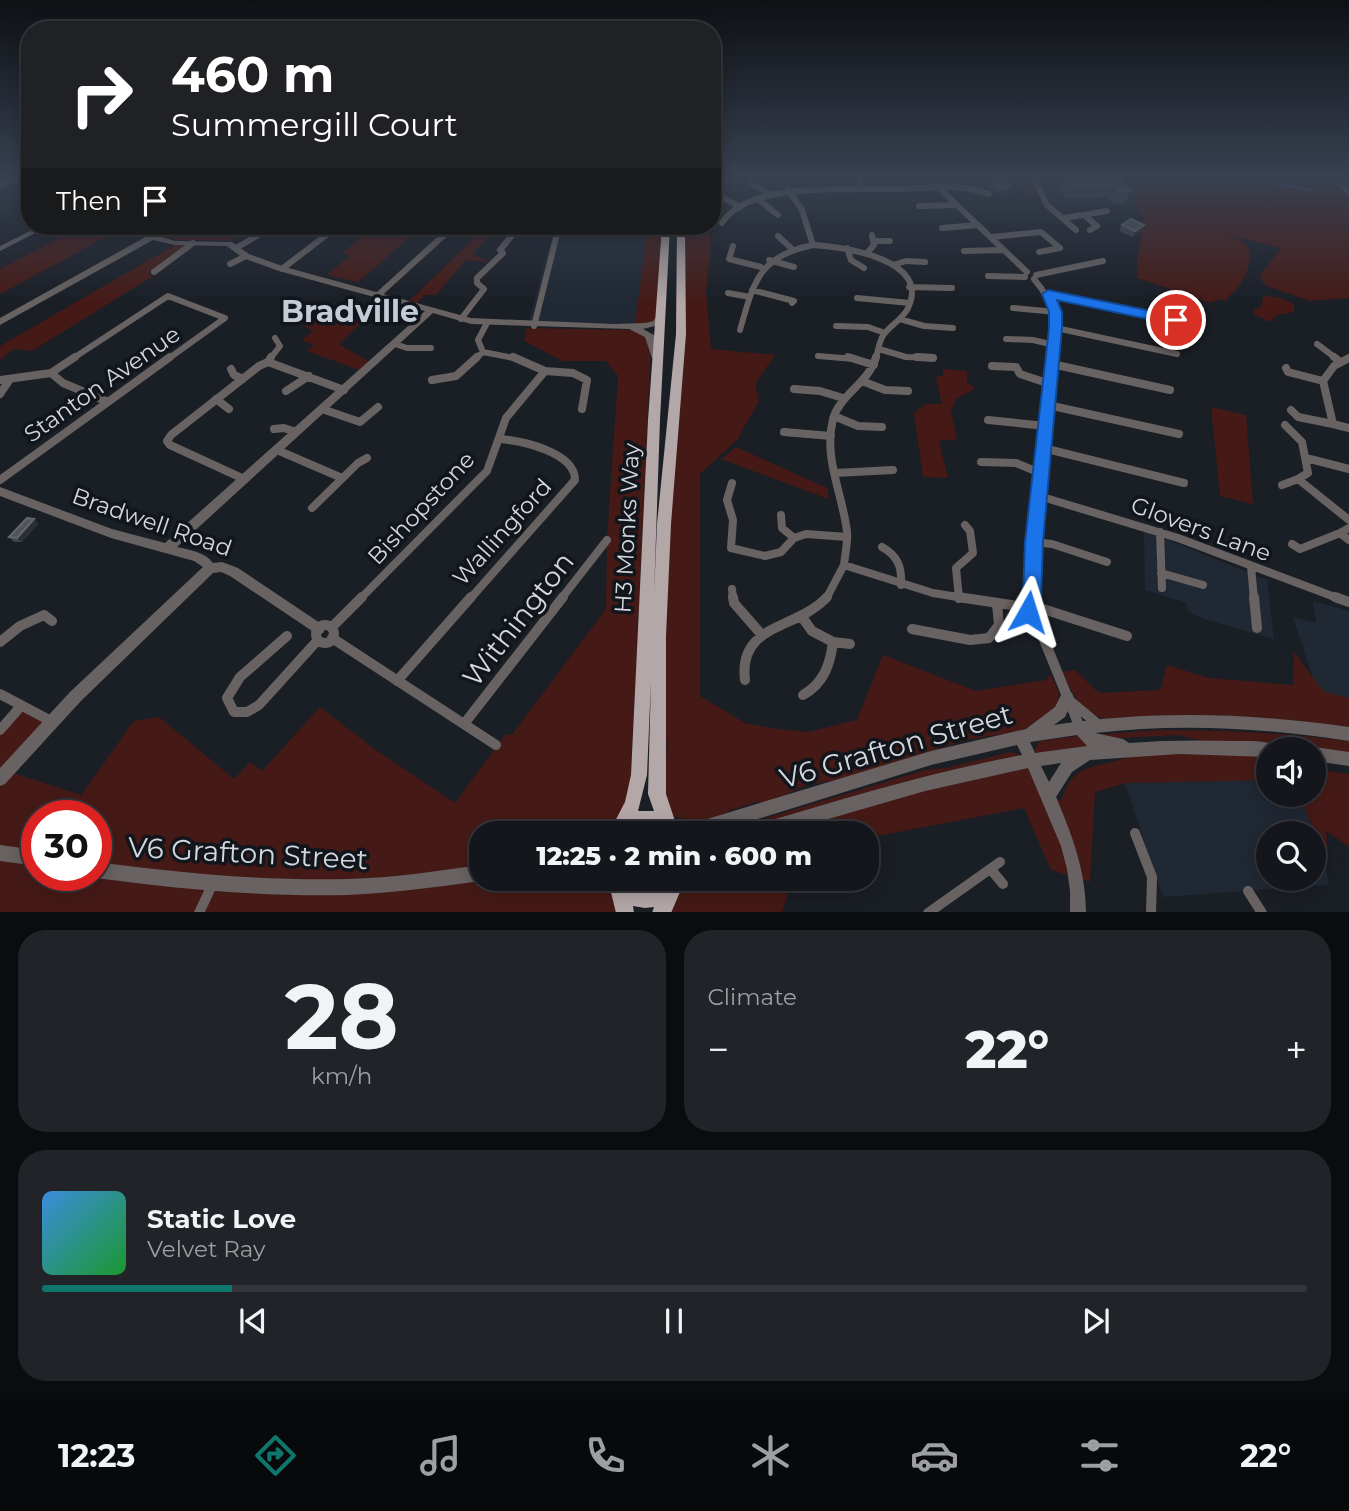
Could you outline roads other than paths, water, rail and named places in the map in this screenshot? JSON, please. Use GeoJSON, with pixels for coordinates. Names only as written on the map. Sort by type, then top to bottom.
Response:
{"type":"FeatureCollection","features":[{"type":"Feature","properties":{"kind":"main road","name":"H3 Monks Way"},"geometry":{"type":"LineString","coordinates":[[650,740],[652,471],[666,235]]}},
{"type":"Feature","properties":{"kind":"main road","name":"H3 Monks Way"},"geometry":{"type":"LineString","coordinates":[[624,821],[648,775],[660,625],[667,472],[681,334],[681,235]]}},
{"type":"Feature","properties":{"kind":"main road","name":"H3 Monks Way"},"geometry":{"type":"LineString","coordinates":[[648,775],[668,821]]}},
{"type":"Feature","properties":{"kind":"main road"},"geometry":{"type":"LineString","coordinates":[[632,821],[644,818],[660,821]]}},
{"type":"Feature","properties":{"kind":"main road"},"geometry":{"type":"LineString","coordinates":[[617,891],[625,912]]}},
{"type":"Feature","properties":{"kind":"main road"},"geometry":{"type":"LineString","coordinates":[[624,891],[631,897],[642,900],[654,899],[668,891]]}},
{"type":"Feature","properties":{"kind":"main road"},"geometry":{"type":"LineString","coordinates":[[661,912],[671,891]]}},
{"type":"Feature","properties":{"kind":"street"},"geometry":{"type":"LineString","coordinates":[[722,223],[724,219]]}},
{"type":"Feature","properties":{"kind":"street"},"geometry":{"type":"LineString","coordinates":[[805,219],[813,245]]}},
{"type":"Feature","properties":{"kind":"street"},"geometry":{"type":"LineString","coordinates":[[971,219],[1048,294],[1056,312],[1028,603]]}},
{"type":"Feature","properties":{"kind":"street"},"geometry":{"type":"LineString","coordinates":[[1066,219],[1076,230]]}},
{"type":"Feature","properties":{"kind":"street"},"geometry":{"type":"LineString","coordinates":[[1088,219],[1097,226],[1090,230]]}},
{"type":"Feature","properties":{"kind":"street"},"geometry":{"type":"LineString","coordinates":[[942,228],[978,225]]}},
{"type":"Feature","properties":{"kind":"street"},"geometry":{"type":"LineString","coordinates":[[1035,226],[1060,248],[1039,252]]}},
{"type":"Feature","properties":{"kind":"street"},"geometry":{"type":"LineString","coordinates":[[992,237],[1041,232]]}},
{"type":"Feature","properties":{"kind":"street"},"geometry":{"type":"LineString","coordinates":[[0,249],[27,235]]}},
{"type":"Feature","properties":{"kind":"street"},"geometry":{"type":"LineString","coordinates":[[236,248],[259,235]]}},
{"type":"Feature","properties":{"kind":"street"},"geometry":{"type":"LineString","coordinates":[[282,269],[326,235]]}},
{"type":"Feature","properties":{"kind":"street"},"geometry":{"type":"LineString","coordinates":[[377,296],[444,235]]}},
{"type":"Feature","properties":{"kind":"street"},"geometry":{"type":"LineString","coordinates":[[461,319],[486,290],[477,283],[477,278],[503,253],[500,250],[512,235]]}},
{"type":"Feature","properties":{"kind":"street"},"geometry":{"type":"LineString","coordinates":[[534,326],[557,235]]}},
{"type":"Feature","properties":{"kind":"street"},"geometry":{"type":"LineString","coordinates":[[778,236],[792,249]]}},
{"type":"Feature","properties":{"kind":"street"},"geometry":{"type":"LineString","coordinates":[[0,322],[152,237],[175,243],[221,243],[236,248],[246,256],[282,269],[461,319],[534,326],[628,327],[647,326],[656,323],[661,317]]}},
{"type":"Feature","properties":{"kind":"street"},"geometry":{"type":"LineString","coordinates":[[869,252],[873,238],[890,241]]}},
{"type":"Feature","properties":{"kind":"street"},"geometry":{"type":"LineString","coordinates":[[154,272],[167,267],[193,243]]}},
{"type":"Feature","properties":{"kind":"street"},"geometry":{"type":"LineString","coordinates":[[740,330],[761,267],[792,249],[813,245],[869,252],[893,265],[909,287],[910,303],[900,319],[885,333],[874,365],[844,398],[834,416],[831,436],[847,537],[844,565],[829,595],[802,617],[761,634],[751,643],[746,654],[743,673],[745,680]]}},
{"type":"Feature","properties":{"kind":"street"},"geometry":{"type":"LineString","coordinates":[[733,246],[729,259],[761,267]]}},
{"type":"Feature","properties":{"kind":"street"},"geometry":{"type":"LineString","coordinates":[[847,248],[851,260],[864,268]]}},
{"type":"Feature","properties":{"kind":"street"},"geometry":{"type":"LineString","coordinates":[[964,251],[986,254],[1004,250]]}},
{"type":"Feature","properties":{"kind":"street"},"geometry":{"type":"LineString","coordinates":[[230,264],[246,256]]}},
{"type":"Feature","properties":{"kind":"street"},"geometry":{"type":"LineString","coordinates":[[769,260],[794,267]]}},
{"type":"Feature","properties":{"kind":"street"},"geometry":{"type":"LineString","coordinates":[[893,265],[906,261],[925,262]]}},
{"type":"Feature","properties":{"kind":"street"},"geometry":{"type":"LineString","coordinates":[[988,276],[1031,276],[1103,261]]}},
{"type":"Feature","properties":{"kind":"street"},"geometry":{"type":"LineString","coordinates":[[909,287],[937,290],[952,288]]}},
{"type":"Feature","properties":{"kind":"street"},"geometry":{"type":"LineString","coordinates":[[728,293],[751,293],[794,301]]}},
{"type":"Feature","properties":{"kind":"street"},"geometry":{"type":"LineString","coordinates":[[1048,294],[1181,321]]}},
{"type":"Feature","properties":{"kind":"street","name":"Stanton Avenue"},"geometry":{"type":"LineString","coordinates":[[0,480],[225,318],[168,296],[51,373]]}},
{"type":"Feature","properties":{"kind":"street"},"geometry":{"type":"LineString","coordinates":[[858,298],[910,303]]}},
{"type":"Feature","properties":{"kind":"street"},"geometry":{"type":"LineString","coordinates":[[1013,308],[1056,312]]}},
{"type":"Feature","properties":{"kind":"street"},"geometry":{"type":"LineString","coordinates":[[167,549],[432,310]]}},
{"type":"Feature","properties":{"kind":"street"},"geometry":{"type":"LineString","coordinates":[[900,319],[953,328]]}},
{"type":"Feature","properties":{"kind":"street"},"geometry":{"type":"LineString","coordinates":[[483,352],[478,340],[487,323]]}},
{"type":"Feature","properties":{"kind":"street"},"geometry":{"type":"LineString","coordinates":[[836,326],[868,327],[885,333]]}},
{"type":"Feature","properties":{"kind":"street"},"geometry":{"type":"LineString","coordinates":[[628,327],[649,335],[653,341],[658,369]]}},
{"type":"Feature","properties":{"kind":"street"},"geometry":{"type":"LineString","coordinates":[[1056,328],[1177,354]]}},
{"type":"Feature","properties":{"kind":"street"},"geometry":{"type":"LineString","coordinates":[[244,479],[170,445],[167,441],[171,435],[268,362],[280,346],[275,338]]}},
{"type":"Feature","properties":{"kind":"street"},"geometry":{"type":"LineString","coordinates":[[1006,340],[1033,340],[1054,345]]}},
{"type":"Feature","properties":{"kind":"street"},"geometry":{"type":"LineString","coordinates":[[395,344],[407,348],[431,348]]}},
{"type":"Feature","properties":{"kind":"street"},"geometry":{"type":"LineString","coordinates":[[1317,344],[1339,361]]}},
{"type":"Feature","properties":{"kind":"street"},"geometry":{"type":"LineString","coordinates":[[879,348],[906,357],[933,358]]}},
{"type":"Feature","properties":{"kind":"street"},"geometry":{"type":"LineString","coordinates":[[483,352],[527,361],[545,371],[573,373],[587,380],[588,387],[580,402],[582,409]]}},
{"type":"Feature","properties":{"kind":"street"},"geometry":{"type":"LineString","coordinates":[[432,380],[456,376],[483,352]]}},
{"type":"Feature","properties":{"kind":"street"},"geometry":{"type":"LineString","coordinates":[[818,356],[847,358],[874,365]]}},
{"type":"Feature","properties":{"kind":"street"},"geometry":{"type":"LineString","coordinates":[[1323,381],[1339,361],[1349,358]]}},
{"type":"Feature","properties":{"kind":"street"},"geometry":{"type":"LineString","coordinates":[[268,362],[344,390]]}},
{"type":"Feature","properties":{"kind":"street"},"geometry":{"type":"LineString","coordinates":[[1052,363],[1170,390]]}},
{"type":"Feature","properties":{"kind":"street"},"geometry":{"type":"LineString","coordinates":[[992,366],[1016,367],[1020,374],[1050,384]]}},
{"type":"Feature","properties":{"kind":"street"},"geometry":{"type":"LineString","coordinates":[[231,369],[234,375],[243,379]]}},
{"type":"Feature","properties":{"kind":"street"},"geometry":{"type":"LineString","coordinates":[[1287,370],[1323,381]]}},
{"type":"Feature","properties":{"kind":"street","name":"Bishopstone"},"geometry":{"type":"LineString","coordinates":[[287,636],[234,684],[227,698],[234,712],[247,712],[259,705],[325,634],[487,471],[506,418],[545,371]]}},
{"type":"Feature","properties":{"kind":"street"},"geometry":{"type":"LineString","coordinates":[[0,380],[51,373],[63,383],[109,403]]}},
{"type":"Feature","properties":{"kind":"street"},"geometry":{"type":"LineString","coordinates":[[286,391],[309,376]]}},
{"type":"Feature","properties":{"kind":"street"},"geometry":{"type":"LineString","coordinates":[[0,394],[10,379]]}},
{"type":"Feature","properties":{"kind":"street"},"geometry":{"type":"LineString","coordinates":[[862,381],[885,390],[893,387],[908,391]]}},
{"type":"Feature","properties":{"kind":"street"},"geometry":{"type":"LineString","coordinates":[[1323,381],[1333,424]]}},
{"type":"Feature","properties":{"kind":"street"},"geometry":{"type":"LineString","coordinates":[[794,389],[820,391],[844,398]]}},
{"type":"Feature","properties":{"kind":"street"},"geometry":{"type":"LineString","coordinates":[[216,400],[229,409]]}},
{"type":"Feature","properties":{"kind":"street"},"geometry":{"type":"LineString","coordinates":[[1048,405],[1179,434]]}},
{"type":"Feature","properties":{"kind":"street"},"geometry":{"type":"LineString","coordinates":[[322,409],[360,422],[378,407]]}},
{"type":"Feature","properties":{"kind":"street"},"geometry":{"type":"LineString","coordinates":[[1291,411],[1298,417],[1349,428]]}},
{"type":"Feature","properties":{"kind":"street"},"geometry":{"type":"LineString","coordinates":[[834,416],[882,427]]}},
{"type":"Feature","properties":{"kind":"street"},"geometry":{"type":"LineString","coordinates":[[988,420],[1046,426]]}},
{"type":"Feature","properties":{"kind":"street"},"geometry":{"type":"LineString","coordinates":[[1282,485],[1308,473],[1301,442],[1285,425]]}},
{"type":"Feature","properties":{"kind":"street"},"geometry":{"type":"LineString","coordinates":[[274,429],[284,428],[296,432]]}},
{"type":"Feature","properties":{"kind":"street"},"geometry":{"type":"LineString","coordinates":[[784,432],[831,436]]}},
{"type":"Feature","properties":{"kind":"street","name":"Wallingford"},"geometry":{"type":"LineString","coordinates":[[397,681],[575,480],[575,473],[566,461],[524,442],[500,439]]}},
{"type":"Feature","properties":{"kind":"street"},"geometry":{"type":"LineString","coordinates":[[1044,448],[1184,483]]}},
{"type":"Feature","properties":{"kind":"street"},"geometry":{"type":"LineString","coordinates":[[277,450],[342,478]]}},
{"type":"Feature","properties":{"kind":"street"},"geometry":{"type":"LineString","coordinates":[[312,508],[358,463],[367,458]]}},
{"type":"Feature","properties":{"kind":"street"},"geometry":{"type":"LineString","coordinates":[[1306,458],[1349,469]]}},
{"type":"Feature","properties":{"kind":"street"},"geometry":{"type":"LineString","coordinates":[[981,462],[1016,463],[1040,473]]}},
{"type":"Feature","properties":{"kind":"street"},"geometry":{"type":"LineString","coordinates":[[835,473],[893,470]]}},
{"type":"Feature","properties":{"kind":"street"},"geometry":{"type":"LineString","coordinates":[[1297,479],[1349,520]]}},
{"type":"Feature","properties":{"kind":"street"},"geometry":{"type":"LineString","coordinates":[[732,483],[727,500],[733,520],[731,548],[765,556],[781,552],[794,538],[814,533],[847,537]]}},
{"type":"Feature","properties":{"kind":"street","name":"Bradwell Road"},"geometry":{"type":"LineString","coordinates":[[0,491],[111,533],[205,561],[210,568],[222,567],[234,572],[496,745]]}},
{"type":"Feature","properties":{"kind":"street","name":"Glovers Lane"},"geometry":{"type":"LineString","coordinates":[[1039,496],[1160,532],[1349,602]]}},
{"type":"Feature","properties":{"kind":"street"},"geometry":{"type":"LineString","coordinates":[[781,515],[782,528],[794,538]]}},
{"type":"Feature","properties":{"kind":"street"},"geometry":{"type":"LineString","coordinates":[[959,598],[956,568],[973,553],[971,531],[965,525]]}},
{"type":"Feature","properties":{"kind":"street"},"geometry":{"type":"LineString","coordinates":[[1292,544],[1300,549],[1344,531],[1349,540]]}},
{"type":"Feature","properties":{"kind":"street"},"geometry":{"type":"LineString","coordinates":[[1160,532],[1162,588]]}},
{"type":"Feature","properties":{"kind":"street","name":"Withington"},"geometry":{"type":"LineString","coordinates":[[464,724],[607,540]]}},
{"type":"Feature","properties":{"kind":"street"},"geometry":{"type":"LineString","coordinates":[[1034,542],[1052,544],[1107,562]]}},
{"type":"Feature","properties":{"kind":"street"},"geometry":{"type":"LineString","coordinates":[[882,547],[891,551],[901,565],[901,585]]}},
{"type":"Feature","properties":{"kind":"street"},"geometry":{"type":"LineString","coordinates":[[844,565],[901,585],[959,598],[997,604],[1028,603],[1038,612],[1127,636]]}},
{"type":"Feature","properties":{"kind":"street"},"geometry":{"type":"LineString","coordinates":[[1251,566],[1257,628]]}},
{"type":"Feature","properties":{"kind":"street"},"geometry":{"type":"LineString","coordinates":[[0,779],[51,721],[210,568]]}},
{"type":"Feature","properties":{"kind":"street"},"geometry":{"type":"LineString","coordinates":[[1161,573],[1203,585]]}},
{"type":"Feature","properties":{"kind":"street"},"geometry":{"type":"LineString","coordinates":[[733,589],[734,603],[761,634]]}},
{"type":"Feature","properties":{"kind":"street"},"geometry":{"type":"LineString","coordinates":[[912,629],[970,640],[989,638],[999,625],[997,604]]}},
{"type":"Feature","properties":{"kind":"street"},"geometry":{"type":"LineString","coordinates":[[1038,612],[1080,728],[1092,741],[1146,748]]}},
{"type":"Feature","properties":{"kind":"street"},"geometry":{"type":"LineString","coordinates":[[0,642],[20,626],[44,615],[52,621]]}},
{"type":"Feature","properties":{"kind":"street"},"geometry":{"type":"LineString","coordinates":[[802,617],[813,631],[833,642],[850,643]]}},
{"type":"Feature","properties":{"kind":"street"},"geometry":{"type":"LineString","coordinates":[[803,695],[823,678],[831,660],[833,642]]}},
{"type":"Feature","properties":{"kind":"street"},"geometry":{"type":"LineString","coordinates":[[0,694],[51,721]]}},
{"type":"Feature","properties":{"kind":"street"},"geometry":{"type":"LineString","coordinates":[[1067,698],[1100,726]]}},
{"type":"Feature","properties":{"kind":"street"},"geometry":{"type":"LineString","coordinates":[[1067,698],[1053,720],[1023,737],[1066,842],[1077,880],[1077,912]]}},
{"type":"Feature","properties":{"kind":"street"},"geometry":{"type":"LineString","coordinates":[[0,730],[21,706]]}},
{"type":"Feature","properties":{"kind":"street","name":"V6 Grafton Street"},"geometry":{"type":"LineString","coordinates":[[731,821],[937,757],[1023,737],[1080,728],[1221,723],[1349,734]]}},
{"type":"Feature","properties":{"kind":"street","name":"V6 Grafton Street"},"geometry":{"type":"LineString","coordinates":[[797,821],[928,784],[1031,761],[1146,748],[1256,749]]}},
{"type":"Feature","properties":{"kind":"street"},"geometry":{"type":"LineString","coordinates":[[1047,798],[1067,766],[1087,754]]}},
{"type":"Feature","properties":{"kind":"street"},"geometry":{"type":"LineString","coordinates":[[1326,756],[1349,759]]}},
{"type":"Feature","properties":{"kind":"street"},"geometry":{"type":"LineString","coordinates":[[1135,834],[1152,877],[1151,912]]}},
{"type":"Feature","properties":{"kind":"street"},"geometry":{"type":"LineString","coordinates":[[3,851],[21,855]]}},
{"type":"Feature","properties":{"kind":"street"},"geometry":{"type":"LineString","coordinates":[[928,912],[945,905],[997,867],[1003,884]]}},
{"type":"Feature","properties":{"kind":"street","name":"V6 Grafton Street"},"geometry":{"type":"LineString","coordinates":[[112,872],[213,883],[306,887],[386,885],[469,875]]}},
{"type":"Feature","properties":{"kind":"street"},"geometry":{"type":"LineString","coordinates":[[200,912],[213,883]]}},
{"type":"Feature","properties":{"kind":"street"},"geometry":{"type":"LineString","coordinates":[[1248,891],[1262,912]]}},
{"type":"Feature","properties":{"kind":"district","name":"Bradville"},"geometry":{"type":"Point","coordinates":[350,312]}}]}
